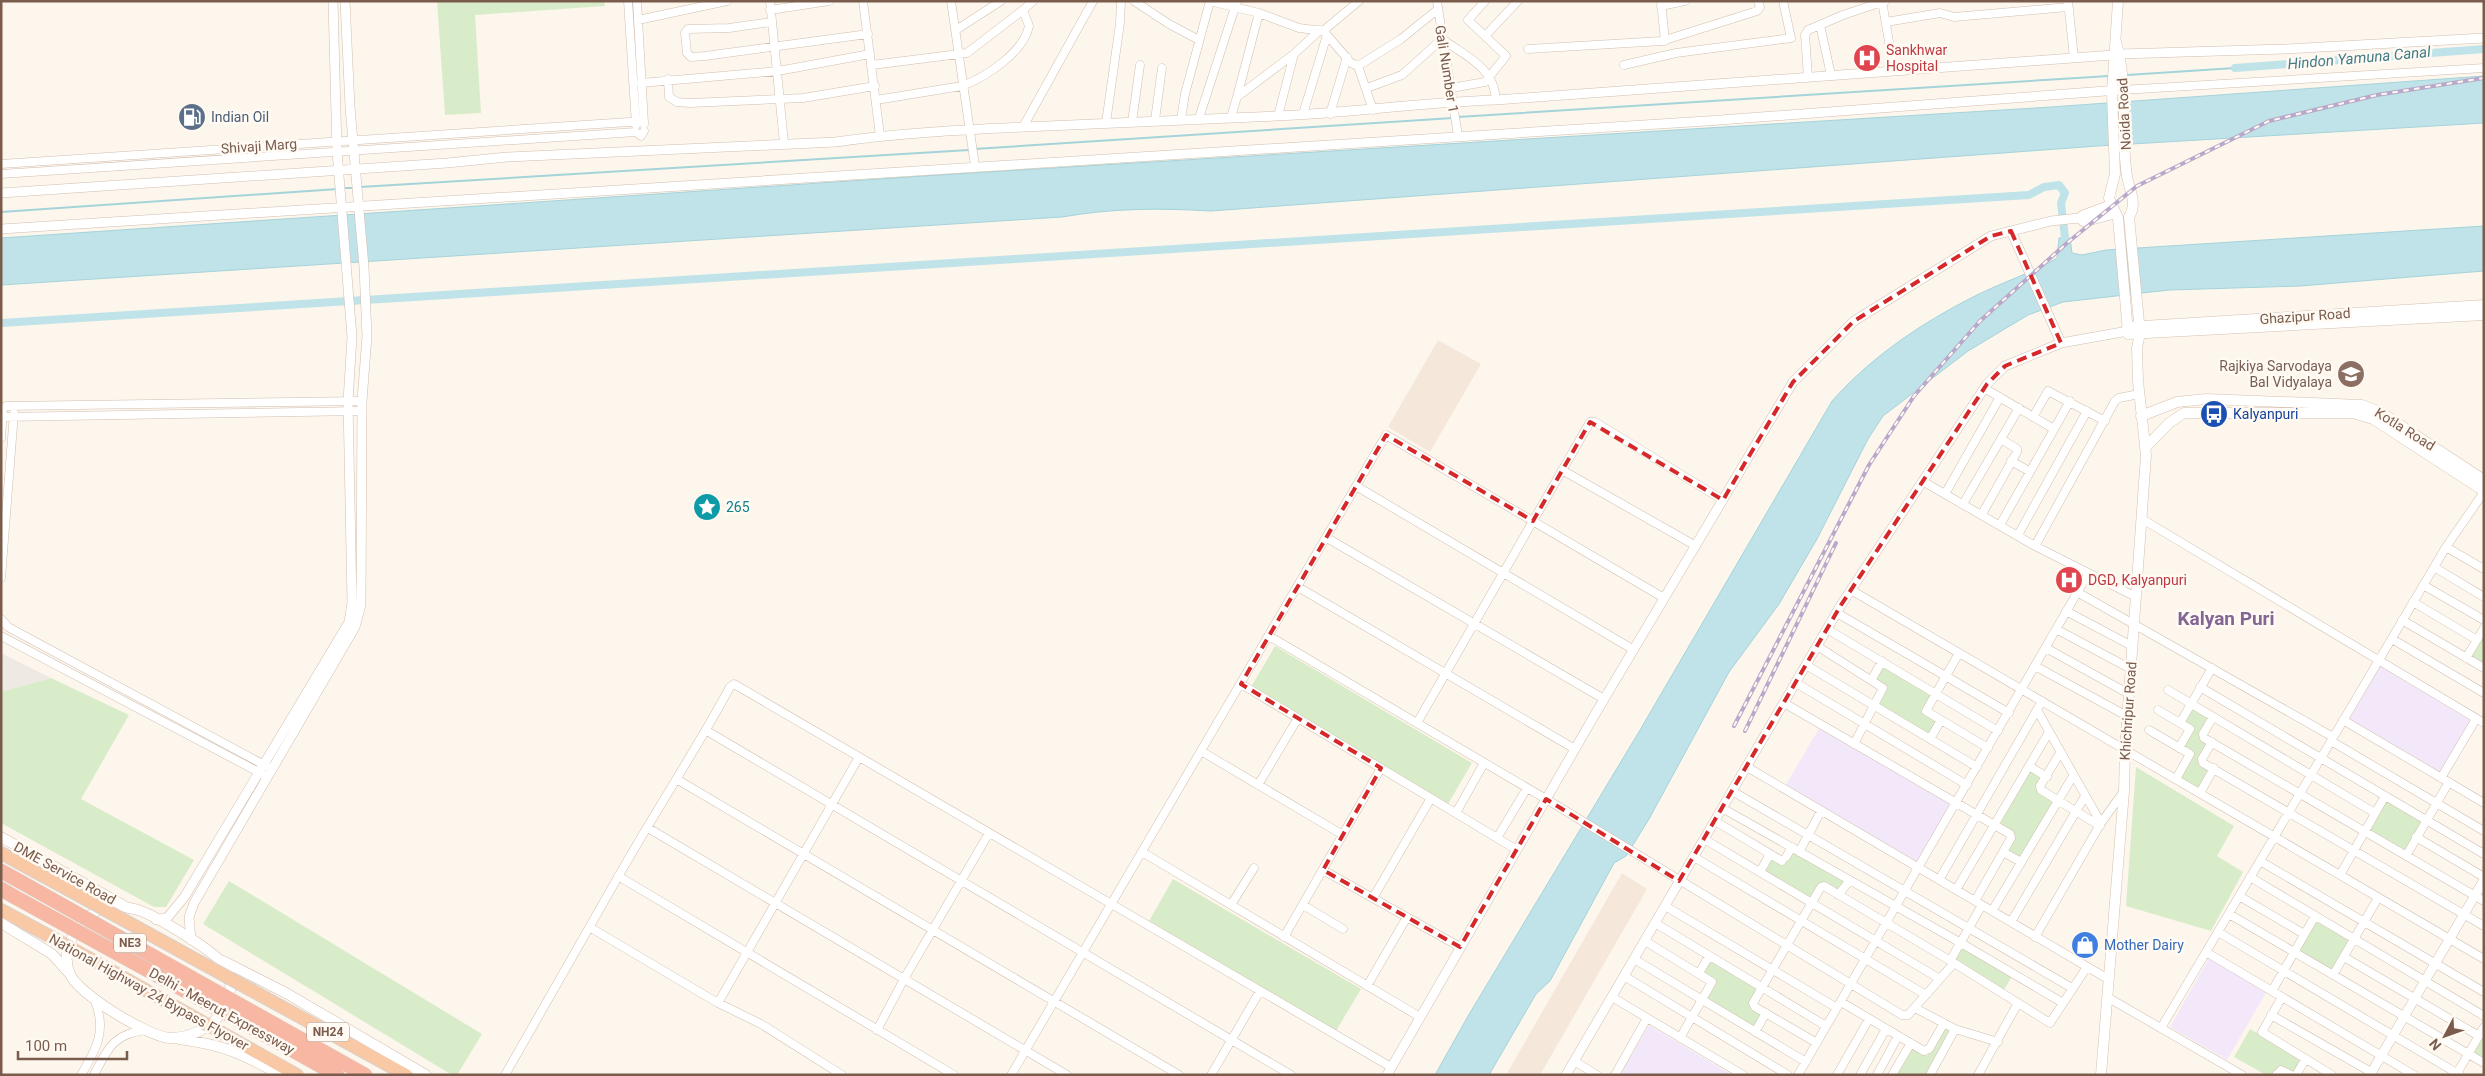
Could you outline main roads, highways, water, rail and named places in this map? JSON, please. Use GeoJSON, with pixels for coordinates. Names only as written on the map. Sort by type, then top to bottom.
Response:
{"type":"FeatureCollection","features":[{"type":"Feature","properties":{"kind":"highway","name":"NH24"},"geometry":{"type":"LineString","coordinates":[[1,853],[406,1075]]}},
{"type":"Feature","properties":{"kind":"highway","name":"Delhi - Meerut Expressway"},"geometry":{"type":"LineString","coordinates":[[1,871],[365,1075]]}},
{"type":"Feature","properties":{"kind":"highway","name":"Delhi - Meerut Expressway"},"geometry":{"type":"LineString","coordinates":[[7,892],[337,1075]]}},
{"type":"Feature","properties":{"kind":"highway","name":"National Highway 24 Bypass Flyover"},"geometry":{"type":"LineString","coordinates":[[1,910],[297,1075]]}},
{"type":"Feature","properties":{"kind":"main road","name":"Noida Road"},"geometry":{"type":"LineString","coordinates":[[2118,1],[2116,42],[2120,149],[2133,204],[2129,216],[2133,236]]}},
{"type":"Feature","properties":{"kind":"main road","name":"Noida Road"},"geometry":{"type":"LineString","coordinates":[[2120,149],[2113,182],[2108,192],[2121,238],[2127,328]]}},
{"type":"Feature","properties":{"kind":"main road"},"geometry":{"type":"LineString","coordinates":[[2113,182],[2120,179],[2130,185]]}},
{"type":"Feature","properties":{"kind":"main road"},"geometry":{"type":"LineString","coordinates":[[2114,212],[2129,216]]}},
{"type":"Feature","properties":{"kind":"main road","name":"Khichripur Road"},"geometry":{"type":"LineString","coordinates":[[2101,1075],[2124,791],[2127,716],[2142,519],[2145,448],[2137,348],[2139,325],[2133,236]]}},
{"type":"Feature","properties":{"kind":"main road","name":"Ghazipur Road"},"geometry":{"type":"LineString","coordinates":[[2127,328],[2139,325],[2484,305]]}},
{"type":"Feature","properties":{"kind":"main road","name":"Ghazipur Road"},"geometry":{"type":"LineString","coordinates":[[2139,325],[2484,315]]}},
{"type":"Feature","properties":{"kind":"main road","name":"Khichripur Road"},"geometry":{"type":"LineString","coordinates":[[2127,328],[2137,348]]}},
{"type":"Feature","properties":{"kind":"main road","name":"Kotla Road"},"geometry":{"type":"LineString","coordinates":[[2141,416],[2177,402],[2210,398],[2350,404],[2372,408],[2389,423],[2484,492]]}},
{"type":"Feature","properties":{"kind":"main road"},"geometry":{"type":"LineString","coordinates":[[2177,402],[2179,415]]}},
{"type":"Feature","properties":{"kind":"main road","name":"Kotla Road"},"geometry":{"type":"LineString","coordinates":[[2145,448],[2168,423],[2179,415],[2205,412],[2353,413],[2389,423],[2484,480]]}},
{"type":"Feature","properties":{"kind":"main road","name":"DME Service Road"},"geometry":{"type":"LineString","coordinates":[[1,837],[129,908]]}},
{"type":"Feature","properties":{"kind":"main road"},"geometry":{"type":"LineString","coordinates":[[69,973],[68,949],[78,926],[99,909],[116,905],[129,908],[156,920],[222,960],[286,993],[426,1075]]}},
{"type":"Feature","properties":{"kind":"main road"},"geometry":{"type":"LineString","coordinates":[[1,923],[52,954],[76,984],[95,1001],[149,1030],[169,1038],[215,1044],[242,1053],[281,1075]]}},
{"type":"Feature","properties":{"kind":"main road"},"geometry":{"type":"LineString","coordinates":[[169,1038],[193,1034],[214,1022],[226,1004],[231,987],[228,970],[222,960]]}},
{"type":"Feature","properties":{"kind":"water"},"geometry":{"type":"Polygon","coordinates":[[[2484,76],[2484,123],[2098,146],[1211,211],[1173,209],[1118,210],[1062,217],[1,285],[1,238],[939,175],[2051,107],[2484,76]]]}},
{"type":"Feature","properties":{"kind":"water"},"geometry":{"type":"Polygon","coordinates":[[[2484,226],[2484,271],[2300,286],[2169,290],[2063,302],[2028,315],[1968,351],[1883,416],[1868,439],[1817,539],[1779,604],[1729,672],[1649,819],[1626,856],[1614,863],[1550,981],[1536,994],[1489,1075],[1435,1075],[1468,1016],[1640,730],[1832,401],[1881,355],[1899,341],[1957,305],[2057,258],[2059,238],[2070,238],[2072,253],[2082,255],[2106,250],[2484,226]]]}},
{"type":"Feature","properties":{"kind":"waterway","name":"Hindon Yamuna Canal"},"geometry":{"type":"LineString","coordinates":[[2235,68],[2484,49]]}},
{"type":"Feature","properties":{"kind":"waterway"},"geometry":{"type":"LineString","coordinates":[[2127,75],[2235,68]]}},
{"type":"Feature","properties":{"kind":"waterway"},"geometry":{"type":"LineString","coordinates":[[1458,117],[2109,76]]}},
{"type":"Feature","properties":{"kind":"waterway"},"geometry":{"type":"LineString","coordinates":[[974,149],[1453,118]]}},
{"type":"Feature","properties":{"kind":"waterway"},"geometry":{"type":"LineString","coordinates":[[360,187],[969,150]]}},
{"type":"Feature","properties":{"kind":"waterway"},"geometry":{"type":"LineString","coordinates":[[1,323],[2029,195],[2044,187],[2059,185],[2065,193],[2061,203],[2065,238]]}},
{"type":"Feature","properties":{"kind":"waterway"},"geometry":{"type":"LineString","coordinates":[[343,188],[353,188]]}},
{"type":"Feature","properties":{"kind":"waterway"},"geometry":{"type":"LineString","coordinates":[[1,212],[338,189]]}},
{"type":"Feature","properties":{"kind":"railway"},"geometry":{"type":"LineString","coordinates":[[1734,726],[1869,465],[1914,396],[1980,321],[2067,243],[2137,186],[2269,121],[2377,95],[2484,78]]}},
{"type":"Feature","properties":{"kind":"railway"},"geometry":{"type":"LineString","coordinates":[[1745,731],[1836,543]]}},
{"type":"Feature","properties":{"kind":"place","name":"Sankhwar Hospital"},"geometry":{"type":"Point","coordinates":[1867,58]}},
{"type":"Feature","properties":{"kind":"place","name":"Indian Oil"},"geometry":{"type":"Point","coordinates":[192,117]}},
{"type":"Feature","properties":{"kind":"place","name":"Rajkiya Sarvodaya Bal Vidyalaya"},"geometry":{"type":"Point","coordinates":[2351,374]}},
{"type":"Feature","properties":{"kind":"place","name":"Kalyanpuri"},"geometry":{"type":"Point","coordinates":[2214,414]}},
{"type":"Feature","properties":{"kind":"place","name":"265"},"geometry":{"type":"Point","coordinates":[707,507]}},
{"type":"Feature","properties":{"kind":"place","name":"DGD, Kalyanpuri"},"geometry":{"type":"Point","coordinates":[2069,580]}},
{"type":"Feature","properties":{"kind":"place","name":"Mother Dairy"},"geometry":{"type":"Point","coordinates":[2085,945]}},
{"type":"Feature","properties":{"kind":"district","name":"Kalyan Puri"},"geometry":{"type":"Point","coordinates":[2226,618]}}]}
